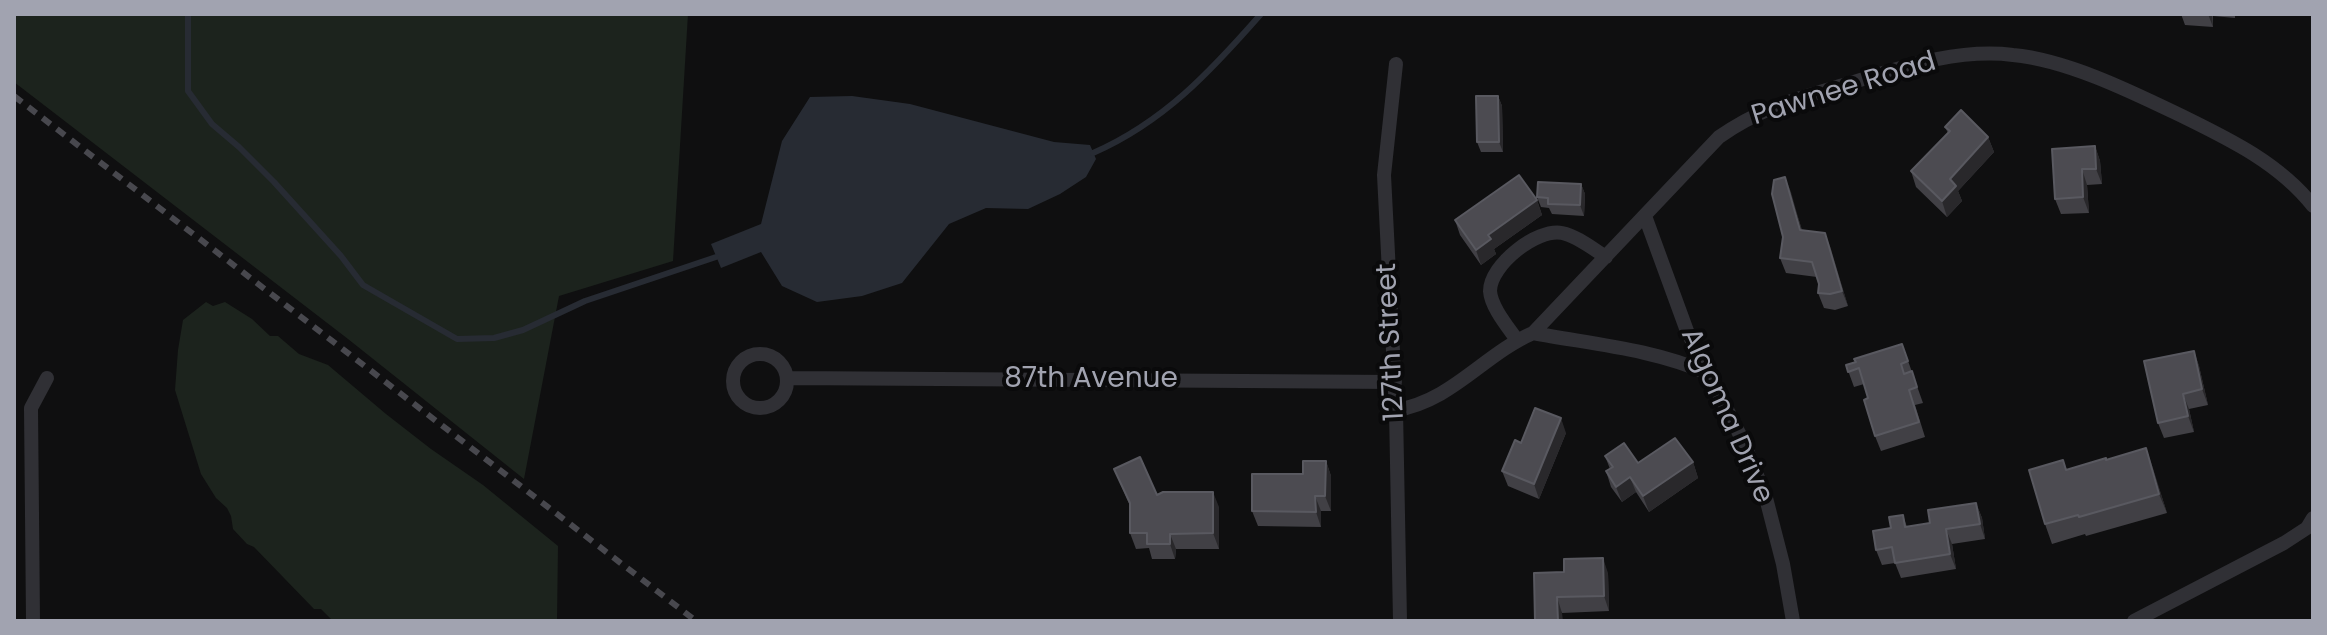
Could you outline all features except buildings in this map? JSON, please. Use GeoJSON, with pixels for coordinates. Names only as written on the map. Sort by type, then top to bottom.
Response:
{"type":"FeatureCollection","features":[{"type":"Feature","properties":{"kind":"street","name":"Pawnee Road"},"geometry":{"type":"LineString","coordinates":[[1396,410],[1417,407],[1438,398],[1517,340],[1533,333],[1719,137],[1742,120],[1769,107],[1937,59],[1998,54],[2036,58],[2061,66],[2233,141],[2288,178],[2313,206]]}},
{"type":"Feature","properties":{"kind":"street","name":"127th Street"},"geometry":{"type":"LineString","coordinates":[[1396,64],[1384,175],[1395,382],[1400,621]]}},
{"type":"Feature","properties":{"kind":"street","name":"Algoma Drive"},"geometry":{"type":"LineString","coordinates":[[1645,216],[1687,331],[1745,445],[1766,498],[1783,564],[1793,621]]}},
{"type":"Feature","properties":{"kind":"street"},"geometry":{"type":"LineString","coordinates":[[1517,340],[1499,315],[1490,291],[1496,271],[1515,251],[1546,233],[1563,233],[1606,257]]}},
{"type":"Feature","properties":{"kind":"street"},"geometry":{"type":"LineString","coordinates":[[1533,333],[1685,363],[1707,373]]}},
{"type":"Feature","properties":{"kind":"street"},"geometry":{"type":"LineString","coordinates":[[33,621],[31,408],[47,378]]}},
{"type":"Feature","properties":{"kind":"street","name":"87th Avenue"},"geometry":{"type":"LineString","coordinates":[[788,378],[1395,382]]}},
{"type":"Feature","properties":{"kind":"street"},"geometry":{"type":"LineString","coordinates":[[2134,621],[2284,543],[2307,528],[2313,518]]}},
{"type":"Feature","properties":{"kind":"shaded area"},"geometry":{"type":"Polygon","coordinates":[[[14,14],[688,14],[673,261],[559,296],[524,479],[14,82],[14,14]]]}},
{"type":"Feature","properties":{"kind":"shaded area"},"geometry":{"type":"Polygon","coordinates":[[[852,96],[910,104],[1054,142],[1090,145],[1096,159],[1086,177],[1028,209],[986,208],[949,224],[902,283],[862,296],[817,302],[782,286],[761,252],[721,268],[711,244],[761,224],[782,141],[810,97],[852,96]]]}},
{"type":"Feature","properties":{"kind":"shaded area"},"geometry":{"type":"Polygon","coordinates":[[[206,302],[213,306],[225,302],[252,319],[270,336],[278,336],[299,354],[328,365],[386,414],[483,485],[558,546],[557,621],[333,621],[321,609],[314,609],[233,529],[227,508],[216,498],[201,474],[175,390],[183,320],[206,302]]]}},
{"type":"Feature","properties":{"kind":"waterway"},"geometry":{"type":"LineString","coordinates":[[188,14],[188,91],[212,124],[274,182],[363,285],[457,339],[494,338],[523,330],[585,301],[716,257]]}},
{"type":"Feature","properties":{"kind":"waterway"},"geometry":{"type":"LineString","coordinates":[[1093,153],[1142,126],[1185,93],[1261,14]]}},
{"type":"Feature","properties":{"kind":"railway"},"geometry":{"type":"LineString","coordinates":[[14,96],[696,621]]}}]}
